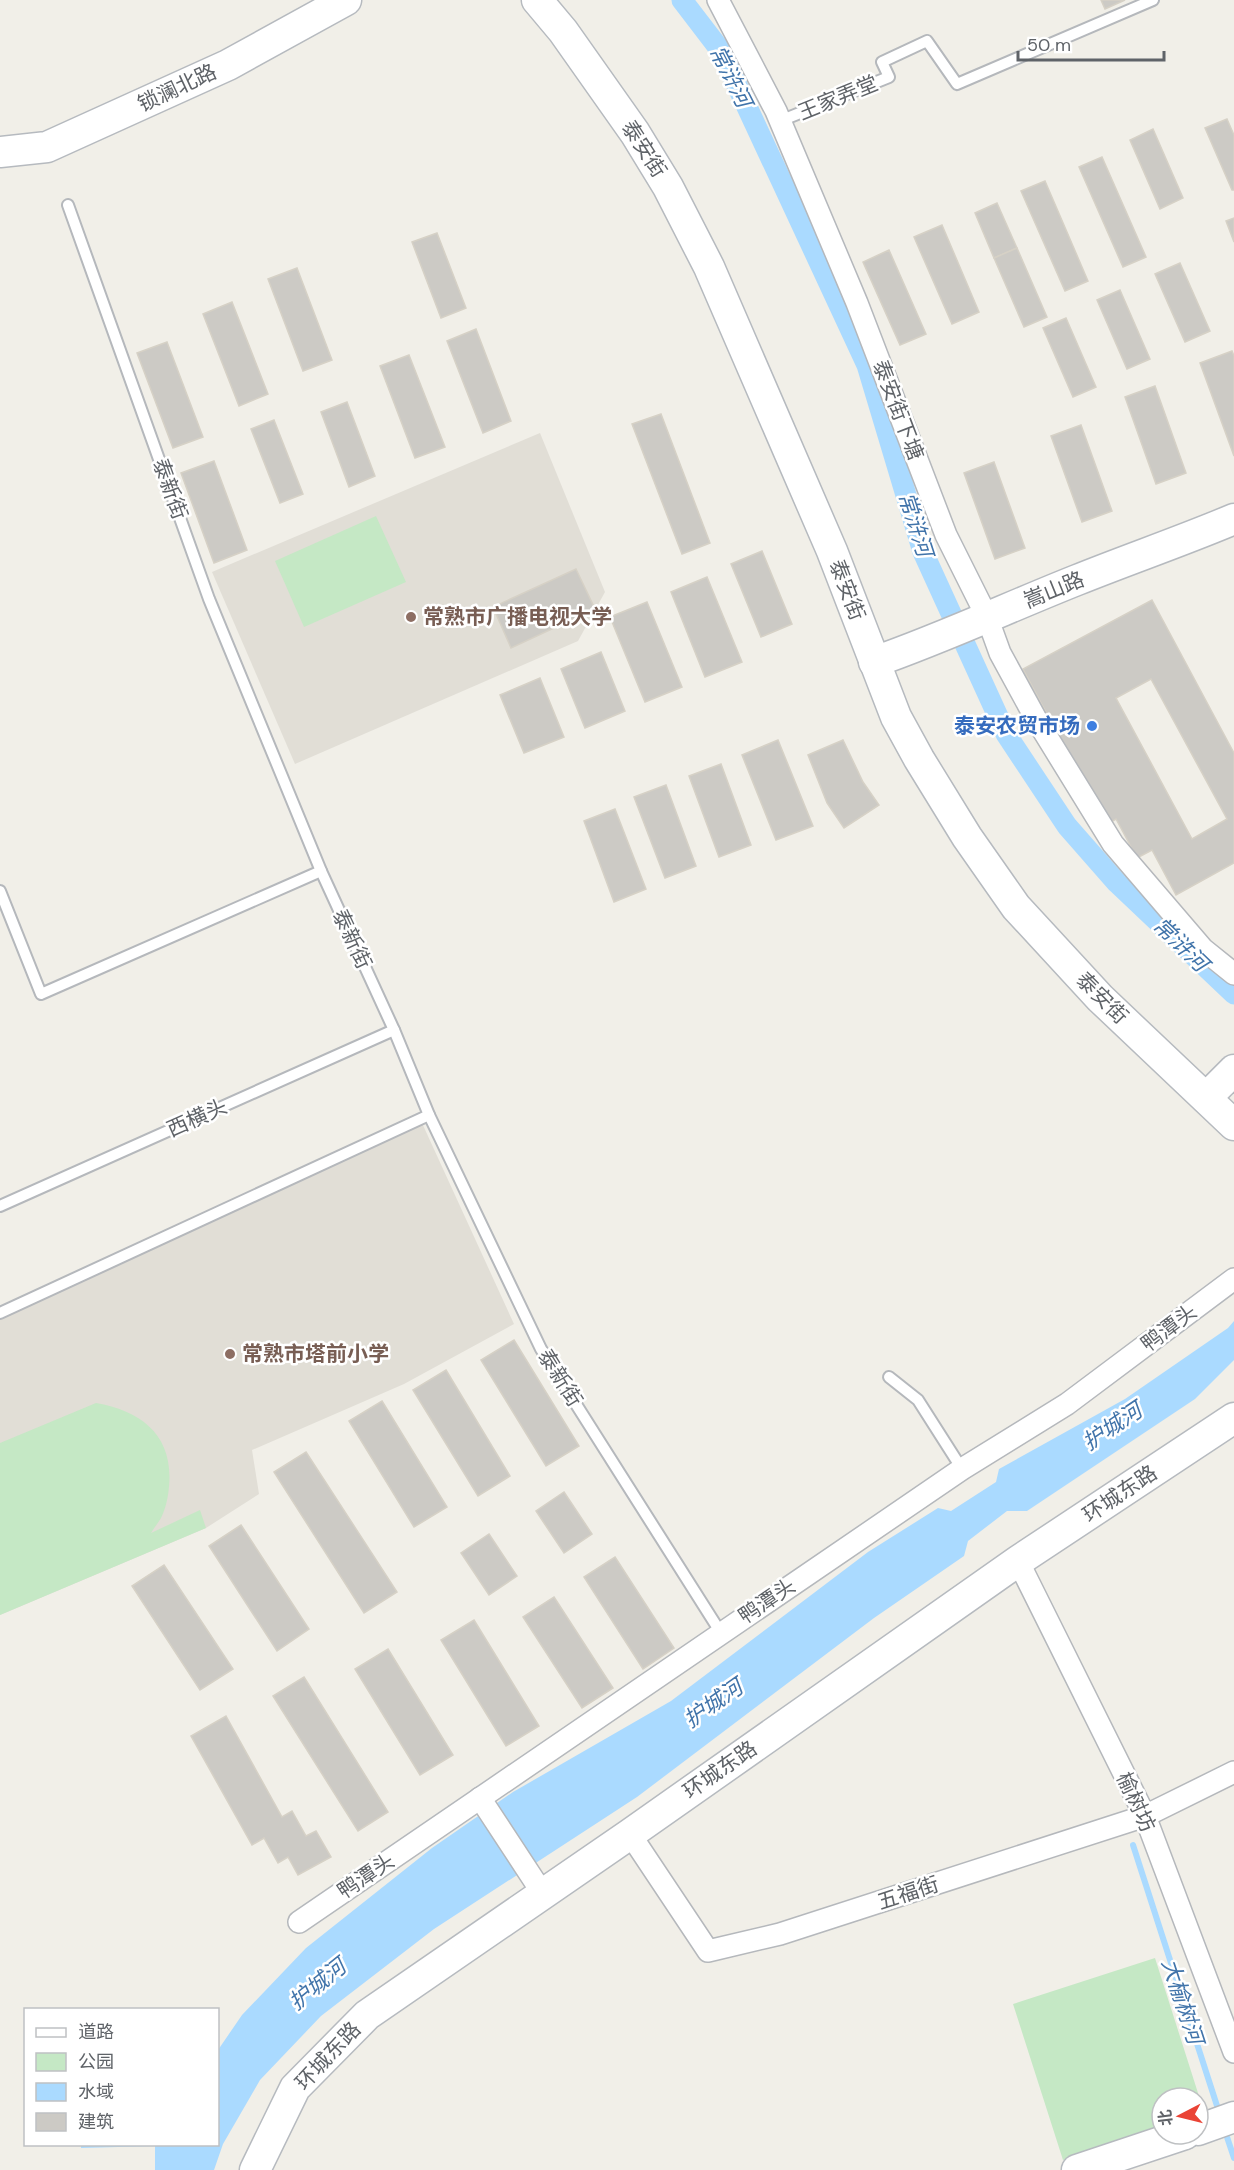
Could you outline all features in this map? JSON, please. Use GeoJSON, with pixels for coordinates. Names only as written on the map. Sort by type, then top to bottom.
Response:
{"type":"FeatureCollection","features":[{"type":"Feature","properties":{"kind":"street","name":"锁澜北路"},"geometry":{"type":"LineString","coordinates":[[0,152],[47,147],[228,64],[346,0]]}},
{"type":"Feature","properties":{"kind":"street","name":"泰安街"},"geometry":{"type":"LineString","coordinates":[[537,0],[635,133],[668,187],[709,267],[832,551],[897,717],[919,759],[967,837],[1016,907],[1100,998],[1234,1125]]}},
{"type":"Feature","properties":{"kind":"street","name":"泰安街下塘"},"geometry":{"type":"LineString","coordinates":[[718,0],[780,121],[857,303],[946,535],[987,617],[1000,653],[1036,719],[1113,844],[1203,949],[1234,974]]}},
{"type":"Feature","properties":{"kind":"street","name":"嵩山路"},"geometry":{"type":"LineString","coordinates":[[874,662],[925,644],[1077,579],[1177,543],[1234,519]]}},
{"type":"Feature","properties":{"kind":"street"},"geometry":{"type":"LineString","coordinates":[[1206,1098],[1234,1070]]}},
{"type":"Feature","properties":{"kind":"street","name":"鸭潭头"},"geometry":{"type":"LineString","coordinates":[[299,1922],[962,1469],[1067,1404],[1234,1279]]}},
{"type":"Feature","properties":{"kind":"street","name":"环城东路"},"geometry":{"type":"LineString","coordinates":[[270,2170],[310,2087],[383,2018],[1234,1418]]}},
{"type":"Feature","properties":{"kind":"street","name":"环城东路"},"geometry":{"type":"LineString","coordinates":[[1022,1568],[1234,1437]]}},
{"type":"Feature","properties":{"kind":"street","name":"榆树坊"},"geometry":{"type":"LineString","coordinates":[[1022,1568],[1145,1816],[1234,2052]]}},
{"type":"Feature","properties":{"kind":"street","name":"五福街"},"geometry":{"type":"LineString","coordinates":[[634,1840],[708,1951],[780,1935],[1145,1816],[1234,1772]]}},
{"type":"Feature","properties":{"kind":"street"},"geometry":{"type":"LineString","coordinates":[[480,1798],[543,1894]]}},
{"type":"Feature","properties":{"kind":"street","name":"环城东路"},"geometry":{"type":"LineString","coordinates":[[255,2170],[295,2088],[367,2015],[543,1894],[634,1840]]}},
{"type":"Feature","properties":{"kind":"street"},"geometry":{"type":"LineString","coordinates":[[1210,2126],[1234,2117]]}},
{"type":"Feature","properties":{"kind":"street"},"geometry":{"type":"LineString","coordinates":[[1077,2170],[1150,2146]]}},
{"type":"Feature","properties":{"kind":"lane","name":"王家弄堂"},"geometry":{"type":"LineString","coordinates":[[780,121],[889,78],[882,62],[927,41],[957,84],[1153,0]]}},
{"type":"Feature","properties":{"kind":"lane","name":"泰新街"},"geometry":{"type":"LineString","coordinates":[[68,205],[209,599],[321,871],[394,1030],[429,1115],[541,1349],[722,1633]]}},
{"type":"Feature","properties":{"kind":"lane"},"geometry":{"type":"LineString","coordinates":[[0,891],[41,994],[321,871]]}},
{"type":"Feature","properties":{"kind":"lane","name":"西横头"},"geometry":{"type":"LineString","coordinates":[[0,1206],[394,1030]]}},
{"type":"Feature","properties":{"kind":"lane"},"geometry":{"type":"LineString","coordinates":[[0,1313],[429,1115]]}},
{"type":"Feature","properties":{"kind":"lane"},"geometry":{"type":"LineString","coordinates":[[889,1377],[918,1400],[962,1469]]}},
{"type":"Feature","properties":{"kind":"shaded area","name":"常熟市广播电视大学"},"geometry":{"type":"Polygon","coordinates":[[[540,433],[605,592],[578,641],[295,764],[212,572],[540,433]]]}},
{"type":"Feature","properties":{"kind":"shaded area","name":"常熟市塔前小学"},"geometry":{"type":"Polygon","coordinates":[[[422,1123],[514,1324],[404,1384],[252,1450],[259,1494],[206,1528],[0,1615],[0,1319],[422,1123]]]}},
{"type":"Feature","properties":{"kind":"green space"},"geometry":{"type":"Polygon","coordinates":[[[376,516],[406,582],[304,627],[275,561],[376,516]]]}},
{"type":"Feature","properties":{"kind":"green space"},"geometry":{"type":"Polygon","coordinates":[[[96,1403],[128,1412],[141,1420],[152,1429],[166,1453],[169,1469],[167,1499],[161,1518],[151,1533],[200,1510],[206,1528],[0,1615],[0,1443],[96,1403]]]}},
{"type":"Feature","properties":{"kind":"green space"},"geometry":{"type":"Polygon","coordinates":[[[1155,1958],[1196,2086],[1150,2086],[1150,2133],[1063,2160],[1013,2004],[1155,1958]]]}},
{"type":"Feature","properties":{"kind":"water","name":"护城河"},"geometry":{"type":"Polygon","coordinates":[[[1234,1321],[1234,1360],[1195,1399],[1027,1511],[1007,1511],[968,1541],[964,1556],[874,1618],[637,1797],[434,1929],[321,2016],[260,2080],[223,2144],[214,2170],[155,2170],[155,2146],[219,2146],[219,2049],[242,2015],[306,1948],[432,1848],[513,1792],[671,1701],[868,1552],[938,1508],[951,1511],[996,1482],[999,1469],[1125,1399],[1228,1328],[1234,1321]]]}},
{"type":"Feature","properties":{"kind":"water"},"geometry":{"type":"Polygon","coordinates":[[[81,2146],[155,2146],[81,2148],[81,2146]]]}},
{"type":"Feature","properties":{"kind":"building"},"geometry":{"type":"Polygon","coordinates":[[[1101,0],[1125,0],[1105,9],[1101,0]]]}},
{"type":"Feature","properties":{"kind":"building"},"geometry":{"type":"Polygon","coordinates":[[[1227,119],[1234,135],[1234,190],[1232,190],[1205,128],[1227,119]]]}},
{"type":"Feature","properties":{"kind":"building"},"geometry":{"type":"Polygon","coordinates":[[[1153,129],[1183,198],[1160,209],[1130,140],[1153,129]]]}},
{"type":"Feature","properties":{"kind":"building"},"geometry":{"type":"Polygon","coordinates":[[[1102,157],[1146,257],[1123,267],[1079,167],[1102,157]]]}},
{"type":"Feature","properties":{"kind":"building"},"geometry":{"type":"Polygon","coordinates":[[[1045,181],[1088,281],[1065,291],[1021,191],[1045,181]]]}},
{"type":"Feature","properties":{"kind":"building"},"geometry":{"type":"Polygon","coordinates":[[[997,203],[1017,248],[994,258],[975,213],[997,203]]]}},
{"type":"Feature","properties":{"kind":"building"},"geometry":{"type":"Polygon","coordinates":[[[1234,218],[1234,242],[1226,221],[1234,218]]]}},
{"type":"Feature","properties":{"kind":"building"},"geometry":{"type":"Polygon","coordinates":[[[942,225],[979,312],[952,324],[914,237],[942,225]]]}},
{"type":"Feature","properties":{"kind":"building"},"geometry":{"type":"Polygon","coordinates":[[[437,233],[466,308],[441,318],[412,242],[437,233]]]}},
{"type":"Feature","properties":{"kind":"building"},"geometry":{"type":"Polygon","coordinates":[[[1017,248],[1047,317],[1024,327],[994,258],[1017,248]]]}},
{"type":"Feature","properties":{"kind":"building"},"geometry":{"type":"Polygon","coordinates":[[[889,250],[926,334],[900,345],[863,262],[889,250]]]}},
{"type":"Feature","properties":{"kind":"building"},"geometry":{"type":"Polygon","coordinates":[[[1180,263],[1210,331],[1185,342],[1155,274],[1180,263]]]}},
{"type":"Feature","properties":{"kind":"building"},"geometry":{"type":"Polygon","coordinates":[[[297,268],[332,360],[303,371],[268,279],[297,268]]]}},
{"type":"Feature","properties":{"kind":"building"},"geometry":{"type":"Polygon","coordinates":[[[1120,290],[1150,359],[1127,369],[1097,300],[1120,290]]]}},
{"type":"Feature","properties":{"kind":"building"},"geometry":{"type":"Polygon","coordinates":[[[232,302],[268,394],[239,406],[203,314],[232,302]]]}},
{"type":"Feature","properties":{"kind":"building"},"geometry":{"type":"Polygon","coordinates":[[[1066,318],[1096,387],[1073,397],[1043,328],[1066,318]]]}},
{"type":"Feature","properties":{"kind":"building"},"geometry":{"type":"Polygon","coordinates":[[[476,329],[511,421],[483,433],[447,341],[476,329]]]}},
{"type":"Feature","properties":{"kind":"building"},"geometry":{"type":"Polygon","coordinates":[[[167,342],[203,437],[173,448],[137,353],[167,342]]]}},
{"type":"Feature","properties":{"kind":"building"},"geometry":{"type":"Polygon","coordinates":[[[1232,351],[1234,356],[1234,456],[1200,363],[1232,351]]]}},
{"type":"Feature","properties":{"kind":"building"},"geometry":{"type":"Polygon","coordinates":[[[409,355],[445,447],[415,458],[380,366],[409,355]]]}},
{"type":"Feature","properties":{"kind":"building"},"geometry":{"type":"Polygon","coordinates":[[[1155,386],[1186,473],[1156,484],[1125,397],[1155,386]]]}},
{"type":"Feature","properties":{"kind":"building"},"geometry":{"type":"Polygon","coordinates":[[[347,402],[375,476],[349,487],[321,412],[347,402]]]}},
{"type":"Feature","properties":{"kind":"building"},"geometry":{"type":"Polygon","coordinates":[[[661,414],[710,543],[682,554],[632,424],[661,414]]]}},
{"type":"Feature","properties":{"kind":"building"},"geometry":{"type":"Polygon","coordinates":[[[274,420],[303,494],[280,503],[251,429],[274,420]]]}},
{"type":"Feature","properties":{"kind":"building"},"geometry":{"type":"Polygon","coordinates":[[[1081,425],[1112,511],[1082,522],[1051,436],[1081,425]]]}},
{"type":"Feature","properties":{"kind":"building"},"geometry":{"type":"Polygon","coordinates":[[[214,461],[247,550],[214,563],[181,473],[214,461]]]}},
{"type":"Feature","properties":{"kind":"building"},"geometry":{"type":"Polygon","coordinates":[[[994,462],[1025,548],[995,559],[964,473],[994,462]]]}},
{"type":"Feature","properties":{"kind":"building"},"geometry":{"type":"Polygon","coordinates":[[[762,551],[792,624],[761,637],[731,564],[762,551]]]}},
{"type":"Feature","properties":{"kind":"building"},"geometry":{"type":"Polygon","coordinates":[[[576,569],[595,609],[511,648],[493,607],[576,569]]]}},
{"type":"Feature","properties":{"kind":"building"},"geometry":{"type":"Polygon","coordinates":[[[707,577],[742,662],[705,677],[671,592],[707,577]]]}},
{"type":"Feature","properties":{"kind":"building","name":"泰安农贸市场"},"geometry":{"type":"Polygon","coordinates":[[[1152,600],[1234,753],[1234,863],[1176,895],[1152,850],[1137,858],[1116,819],[1106,825],[1023,669],[1152,600]],[[1151,679],[1116,698],[1192,839],[1227,819],[1151,679]]]}},
{"type":"Feature","properties":{"kind":"building"},"geometry":{"type":"Polygon","coordinates":[[[647,602],[682,687],[645,702],[610,617],[647,602]]]}},
{"type":"Feature","properties":{"kind":"building"},"geometry":{"type":"Polygon","coordinates":[[[601,652],[625,711],[585,728],[561,669],[601,652]]]}},
{"type":"Feature","properties":{"kind":"building"},"geometry":{"type":"Polygon","coordinates":[[[540,678],[564,737],[524,753],[500,695],[540,678]]]}},
{"type":"Feature","properties":{"kind":"building"},"geometry":{"type":"Polygon","coordinates":[[[778,740],[813,826],[776,840],[742,755],[778,740]]]}},
{"type":"Feature","properties":{"kind":"building"},"geometry":{"type":"Polygon","coordinates":[[[843,740],[863,782],[879,805],[844,828],[827,803],[808,755],[843,740]]]}},
{"type":"Feature","properties":{"kind":"building"},"geometry":{"type":"Polygon","coordinates":[[[721,764],[751,845],[719,857],[689,776],[721,764]]]}},
{"type":"Feature","properties":{"kind":"building"},"geometry":{"type":"Polygon","coordinates":[[[666,785],[696,866],[665,878],[634,797],[666,785]]]}},
{"type":"Feature","properties":{"kind":"building"},"geometry":{"type":"Polygon","coordinates":[[[615,809],[646,889],[614,902],[584,821],[615,809]]]}},
{"type":"Feature","properties":{"kind":"building"},"geometry":{"type":"Polygon","coordinates":[[[514,1340],[579,1446],[546,1466],[481,1360],[514,1340]]]}},
{"type":"Feature","properties":{"kind":"building"},"geometry":{"type":"Polygon","coordinates":[[[446,1370],[510,1476],[478,1496],[413,1390],[446,1370]]]}},
{"type":"Feature","properties":{"kind":"building"},"geometry":{"type":"Polygon","coordinates":[[[382,1401],[447,1507],[414,1527],[349,1421],[382,1401]]]}},
{"type":"Feature","properties":{"kind":"building"},"geometry":{"type":"Polygon","coordinates":[[[306,1452],[397,1592],[364,1613],[274,1472],[306,1452]]]}},
{"type":"Feature","properties":{"kind":"building"},"geometry":{"type":"Polygon","coordinates":[[[564,1492],[592,1534],[564,1553],[536,1511],[564,1492]]]}},
{"type":"Feature","properties":{"kind":"building"},"geometry":{"type":"Polygon","coordinates":[[[241,1525],[309,1629],[277,1651],[209,1546],[241,1525]]]}},
{"type":"Feature","properties":{"kind":"building"},"geometry":{"type":"Polygon","coordinates":[[[489,1534],[517,1576],[489,1595],[461,1553],[489,1534]]]}},
{"type":"Feature","properties":{"kind":"building"},"geometry":{"type":"Polygon","coordinates":[[[615,1557],[674,1648],[643,1669],[584,1577],[615,1557]]]}},
{"type":"Feature","properties":{"kind":"building"},"geometry":{"type":"Polygon","coordinates":[[[164,1565],[233,1669],[200,1690],[132,1586],[164,1565]]]}},
{"type":"Feature","properties":{"kind":"building"},"geometry":{"type":"Polygon","coordinates":[[[554,1597],[613,1688],[582,1708],[523,1617],[554,1597]]]}},
{"type":"Feature","properties":{"kind":"building"},"geometry":{"type":"Polygon","coordinates":[[[474,1620],[539,1726],[506,1746],[441,1640],[474,1620]]]}},
{"type":"Feature","properties":{"kind":"building"},"geometry":{"type":"Polygon","coordinates":[[[388,1649],[453,1755],[420,1775],[355,1669],[388,1649]]]}},
{"type":"Feature","properties":{"kind":"building"},"geometry":{"type":"Polygon","coordinates":[[[304,1677],[388,1812],[358,1831],[273,1696],[304,1677]]]}},
{"type":"Feature","properties":{"kind":"building"},"geometry":{"type":"Polygon","coordinates":[[[226,1716],[282,1817],[292,1811],[306,1836],[316,1831],[331,1857],[298,1875],[288,1857],[278,1863],[264,1838],[252,1845],[191,1736],[226,1716]]]}},
{"type":"Feature","properties":{"kind":"waterway","name":"常浒河"},"geometry":{"type":"LineString","coordinates":[[682,0],[721,51],[867,365],[923,552],[1006,734],[1067,826],[1117,883],[1234,994]]}},
{"type":"Feature","properties":{"kind":"waterway","name":"大榆树河"},"geometry":{"type":"LineString","coordinates":[[1133,1845],[1219,2112]]}},
{"type":"Feature","properties":{"kind":"waterway","name":"大榆树河"},"geometry":{"type":"LineString","coordinates":[[1224,2128],[1234,2158]]}},
{"type":"Feature","properties":{"kind":"place","name":"常熟市广播电视大学"},"geometry":{"type":"Point","coordinates":[411,617]}},
{"type":"Feature","properties":{"kind":"place","name":"泰安农贸市场"},"geometry":{"type":"Point","coordinates":[1092,726]}},
{"type":"Feature","properties":{"kind":"place","name":"常熟市塔前小学"},"geometry":{"type":"Point","coordinates":[230,1354]}}]}
